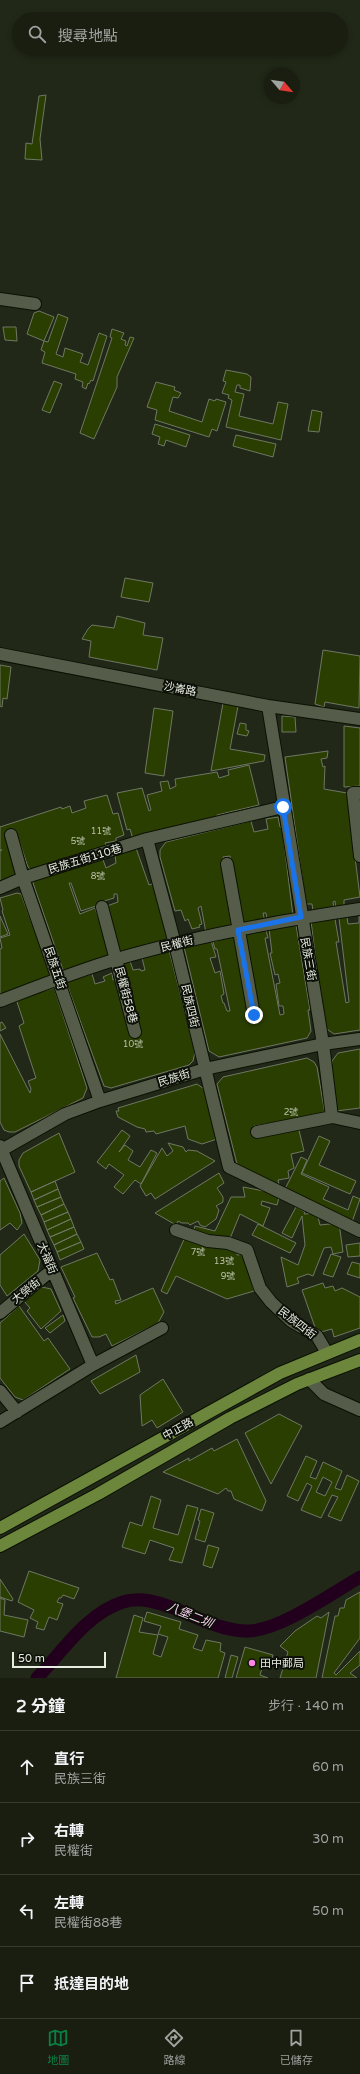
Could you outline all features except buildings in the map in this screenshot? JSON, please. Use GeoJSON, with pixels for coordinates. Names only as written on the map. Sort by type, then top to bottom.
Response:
{"type":"FeatureCollection","features":[{"type":"Feature","properties":{"kind":"main road","name":"中正路"},"geometry":{"type":"LineString","coordinates":[[0,1528],[280,1373],[360,1340]]}},
{"type":"Feature","properties":{"kind":"main road","name":"中正路"},"geometry":{"type":"LineString","coordinates":[[0,1546],[98,1494],[230,1418],[309,1379],[360,1360]]}},
{"type":"Feature","properties":{"kind":"street"},"geometry":{"type":"LineString","coordinates":[[0,299],[35,304]]}},
{"type":"Feature","properties":{"kind":"street","name":"沙崙路"},"geometry":{"type":"LineString","coordinates":[[0,654],[268,706],[360,719]]}},
{"type":"Feature","properties":{"kind":"street","name":"民族三街"},"geometry":{"type":"LineString","coordinates":[[268,706],[283,807],[323,1044],[332,1117]]}},
{"type":"Feature","properties":{"kind":"street"},"geometry":{"type":"LineString","coordinates":[[360,793],[353,793],[360,856]]}},
{"type":"Feature","properties":{"kind":"street"},"geometry":{"type":"LineString","coordinates":[[147,839],[283,807]]}},
{"type":"Feature","properties":{"kind":"street","name":"民族五街"},"geometry":{"type":"LineString","coordinates":[[11,835],[23,878],[100,1101]]}},
{"type":"Feature","properties":{"kind":"street","name":"民族五街110巷"},"geometry":{"type":"LineString","coordinates":[[0,888],[23,878],[147,839]]}},
{"type":"Feature","properties":{"kind":"street","name":"民族四街"},"geometry":{"type":"LineString","coordinates":[[147,839],[175,944],[229,1167],[360,1231]]}},
{"type":"Feature","properties":{"kind":"street"},"geometry":{"type":"LineString","coordinates":[[227,864],[254,1015]]}},
{"type":"Feature","properties":{"kind":"street","name":"民權街58巷"},"geometry":{"type":"LineString","coordinates":[[102,907],[117,959],[135,1032]]}},
{"type":"Feature","properties":{"kind":"street","name":"民權街"},"geometry":{"type":"LineString","coordinates":[[0,1001],[117,959],[175,944],[301,917],[360,909]]}},
{"type":"Feature","properties":{"kind":"street","name":"民族街"},"geometry":{"type":"LineString","coordinates":[[1,1149],[64,1114],[100,1101],[205,1069],[323,1044],[360,1039]]}},
{"type":"Feature","properties":{"kind":"street"},"geometry":{"type":"LineString","coordinates":[[257,1132],[332,1117],[360,1123]]}},
{"type":"Feature","properties":{"kind":"street","name":"大福街"},"geometry":{"type":"LineString","coordinates":[[1,1149],[93,1365]]}},
{"type":"Feature","properties":{"kind":"street","name":"民族四街"},"geometry":{"type":"LineString","coordinates":[[176,1230],[208,1241],[228,1243],[247,1250],[260,1288],[271,1302],[291,1321],[317,1336],[327,1353]]}},
{"type":"Feature","properties":{"kind":"street","name":"大榮街"},"geometry":{"type":"LineString","coordinates":[[0,1313],[52,1270]]}},
{"type":"Feature","properties":{"kind":"street"},"geometry":{"type":"LineString","coordinates":[[0,1422],[93,1365],[162,1328]]}},
{"type":"Feature","properties":{"kind":"street"},"geometry":{"type":"LineString","coordinates":[[309,1379],[324,1394],[360,1410]]}},
{"type":"Feature","properties":{"kind":"street"},"geometry":{"type":"LineString","coordinates":[[0,1391],[17,1412]]}},
{"type":"Feature","properties":{"kind":"waterway","name":"八堡二圳"},"geometry":{"type":"LineString","coordinates":[[37,1678],[76,1634],[87,1624],[110,1607],[123,1602],[130,1600],[150,1601],[227,1628],[245,1631],[258,1630],[272,1626],[304,1611],[360,1577]]}},
{"type":"Feature","properties":{"kind":"place","name":"田中郵局"},"geometry":{"type":"Point","coordinates":[252,1663]}},
{"type":"Feature","properties":{"kind":"route"},"geometry":{"type":"LineString","coordinates":[[254,1015],[238,930],[301,917],[283,807]]}}]}
